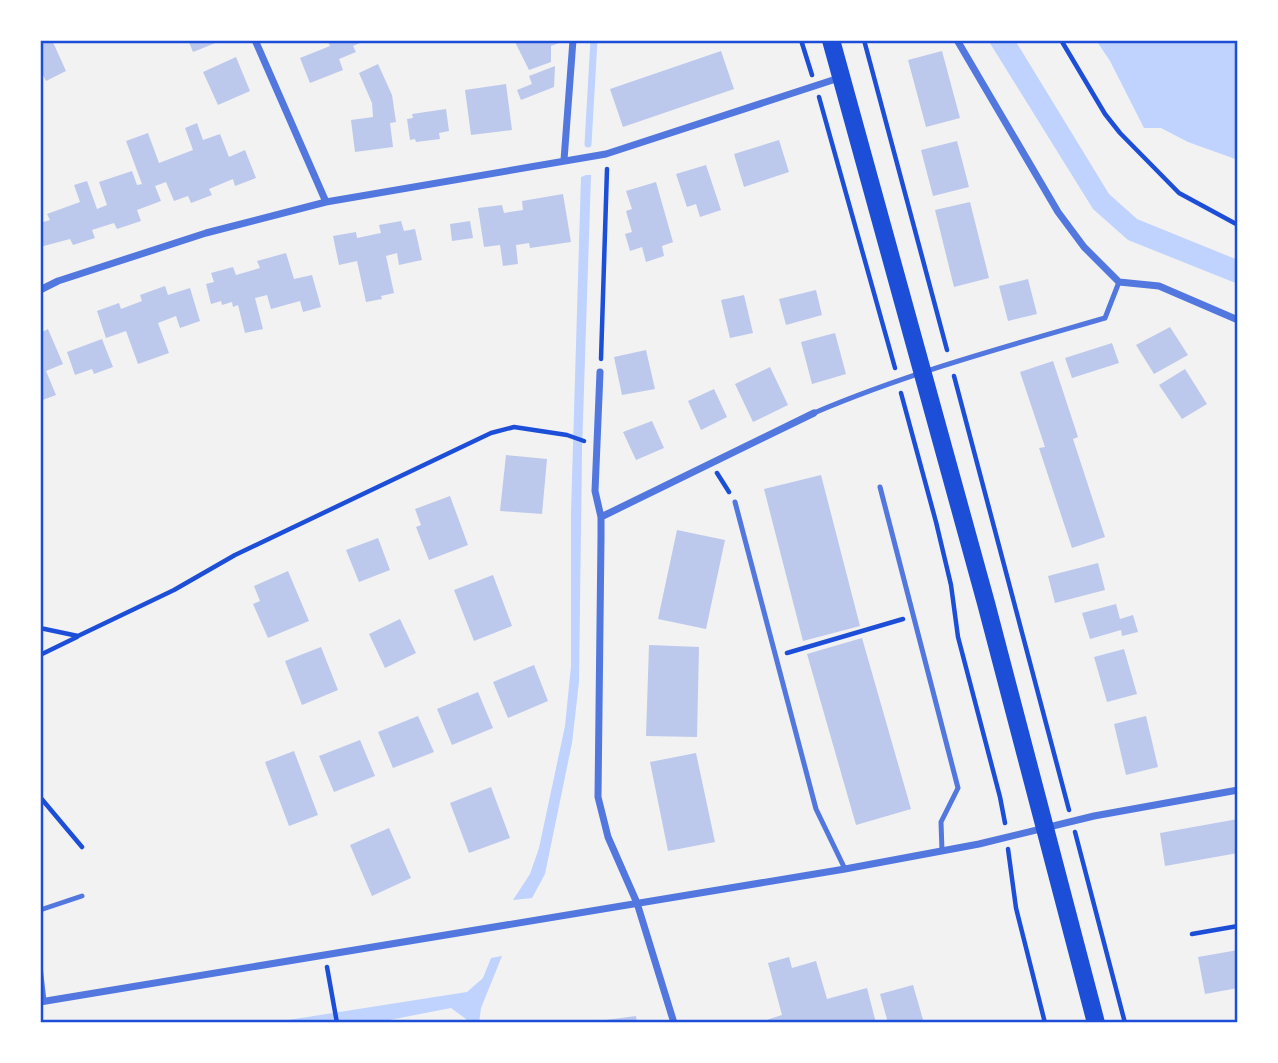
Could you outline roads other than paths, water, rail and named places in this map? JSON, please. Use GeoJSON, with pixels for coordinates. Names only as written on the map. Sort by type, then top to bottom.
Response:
{"type":"FeatureCollection","features":[{"type":"Feature","properties":{"kind":"main road"},"geometry":{"type":"LineString","coordinates":[[831,40],[1046,828],[1096,1023]]}},
{"type":"Feature","properties":{"kind":"street"},"geometry":{"type":"LineString","coordinates":[[255,40],[326,202]]}},
{"type":"Feature","properties":{"kind":"street"},"geometry":{"type":"LineString","coordinates":[[564,160],[573,40]]}},
{"type":"Feature","properties":{"kind":"street"},"geometry":{"type":"LineString","coordinates":[[957,40],[1058,212],[1084,247],[1119,282],[1159,286],[1238,320]]}},
{"type":"Feature","properties":{"kind":"street"},"geometry":{"type":"LineString","coordinates":[[40,290],[58,281],[206,233],[326,202],[606,154],[842,78]]}},
{"type":"Feature","properties":{"kind":"street"},"geometry":{"type":"LineString","coordinates":[[600,372],[595,491],[601,517],[598,797],[608,837],[637,904],[674,1023]]}},
{"type":"Feature","properties":{"kind":"street"},"geometry":{"type":"LineString","coordinates":[[601,517],[814,413]]}},
{"type":"Feature","properties":{"kind":"street"},"geometry":{"type":"LineString","coordinates":[[42,1002],[845,869],[942,851],[1072,821],[1238,790]]}},
{"type":"Feature","properties":{"kind":"lane"},"geometry":{"type":"LineString","coordinates":[[814,413],[854,396],[951,363],[1105,318],[1119,282]]}},
{"type":"Feature","properties":{"kind":"lane"},"geometry":{"type":"LineString","coordinates":[[880,487],[958,788],[941,822],[942,851]]}},
{"type":"Feature","properties":{"kind":"lane"},"geometry":{"type":"LineString","coordinates":[[735,502],[816,809],[845,869]]}},
{"type":"Feature","properties":{"kind":"lane"},"geometry":{"type":"LineString","coordinates":[[40,910],[82,896]]}},
{"type":"Feature","properties":{"kind":"lane"},"geometry":{"type":"LineString","coordinates":[[40,966],[42,1002]]}},
{"type":"Feature","properties":{"kind":"water"},"geometry":{"type":"Polygon","coordinates":[[[988,40],[1015,40],[1109,194],[1137,219],[1238,260],[1238,284],[1128,240],[1093,209],[988,40]]]}},
{"type":"Feature","properties":{"kind":"water"},"geometry":{"type":"Polygon","coordinates":[[[1096,40],[1238,40],[1238,160],[1188,142],[1161,128],[1144,128],[1110,61],[1096,40]]]}},
{"type":"Feature","properties":{"kind":"water"},"geometry":{"type":"Polygon","coordinates":[[[591,175],[582,450],[579,682],[572,743],[545,874],[532,898],[513,900],[530,874],[539,848],[565,726],[571,666],[571,513],[581,177],[591,175]]]}},
{"type":"Feature","properties":{"kind":"water"},"geometry":{"type":"Polygon","coordinates":[[[502,956],[481,1008],[479,1023],[467,1023],[466,1019],[451,1008],[374,1023],[269,1023],[467,992],[483,978],[491,958],[502,956]]]}},
{"type":"Feature","properties":{"kind":"waterway"},"geometry":{"type":"LineString","coordinates":[[588,144],[594,40]]}}]}
